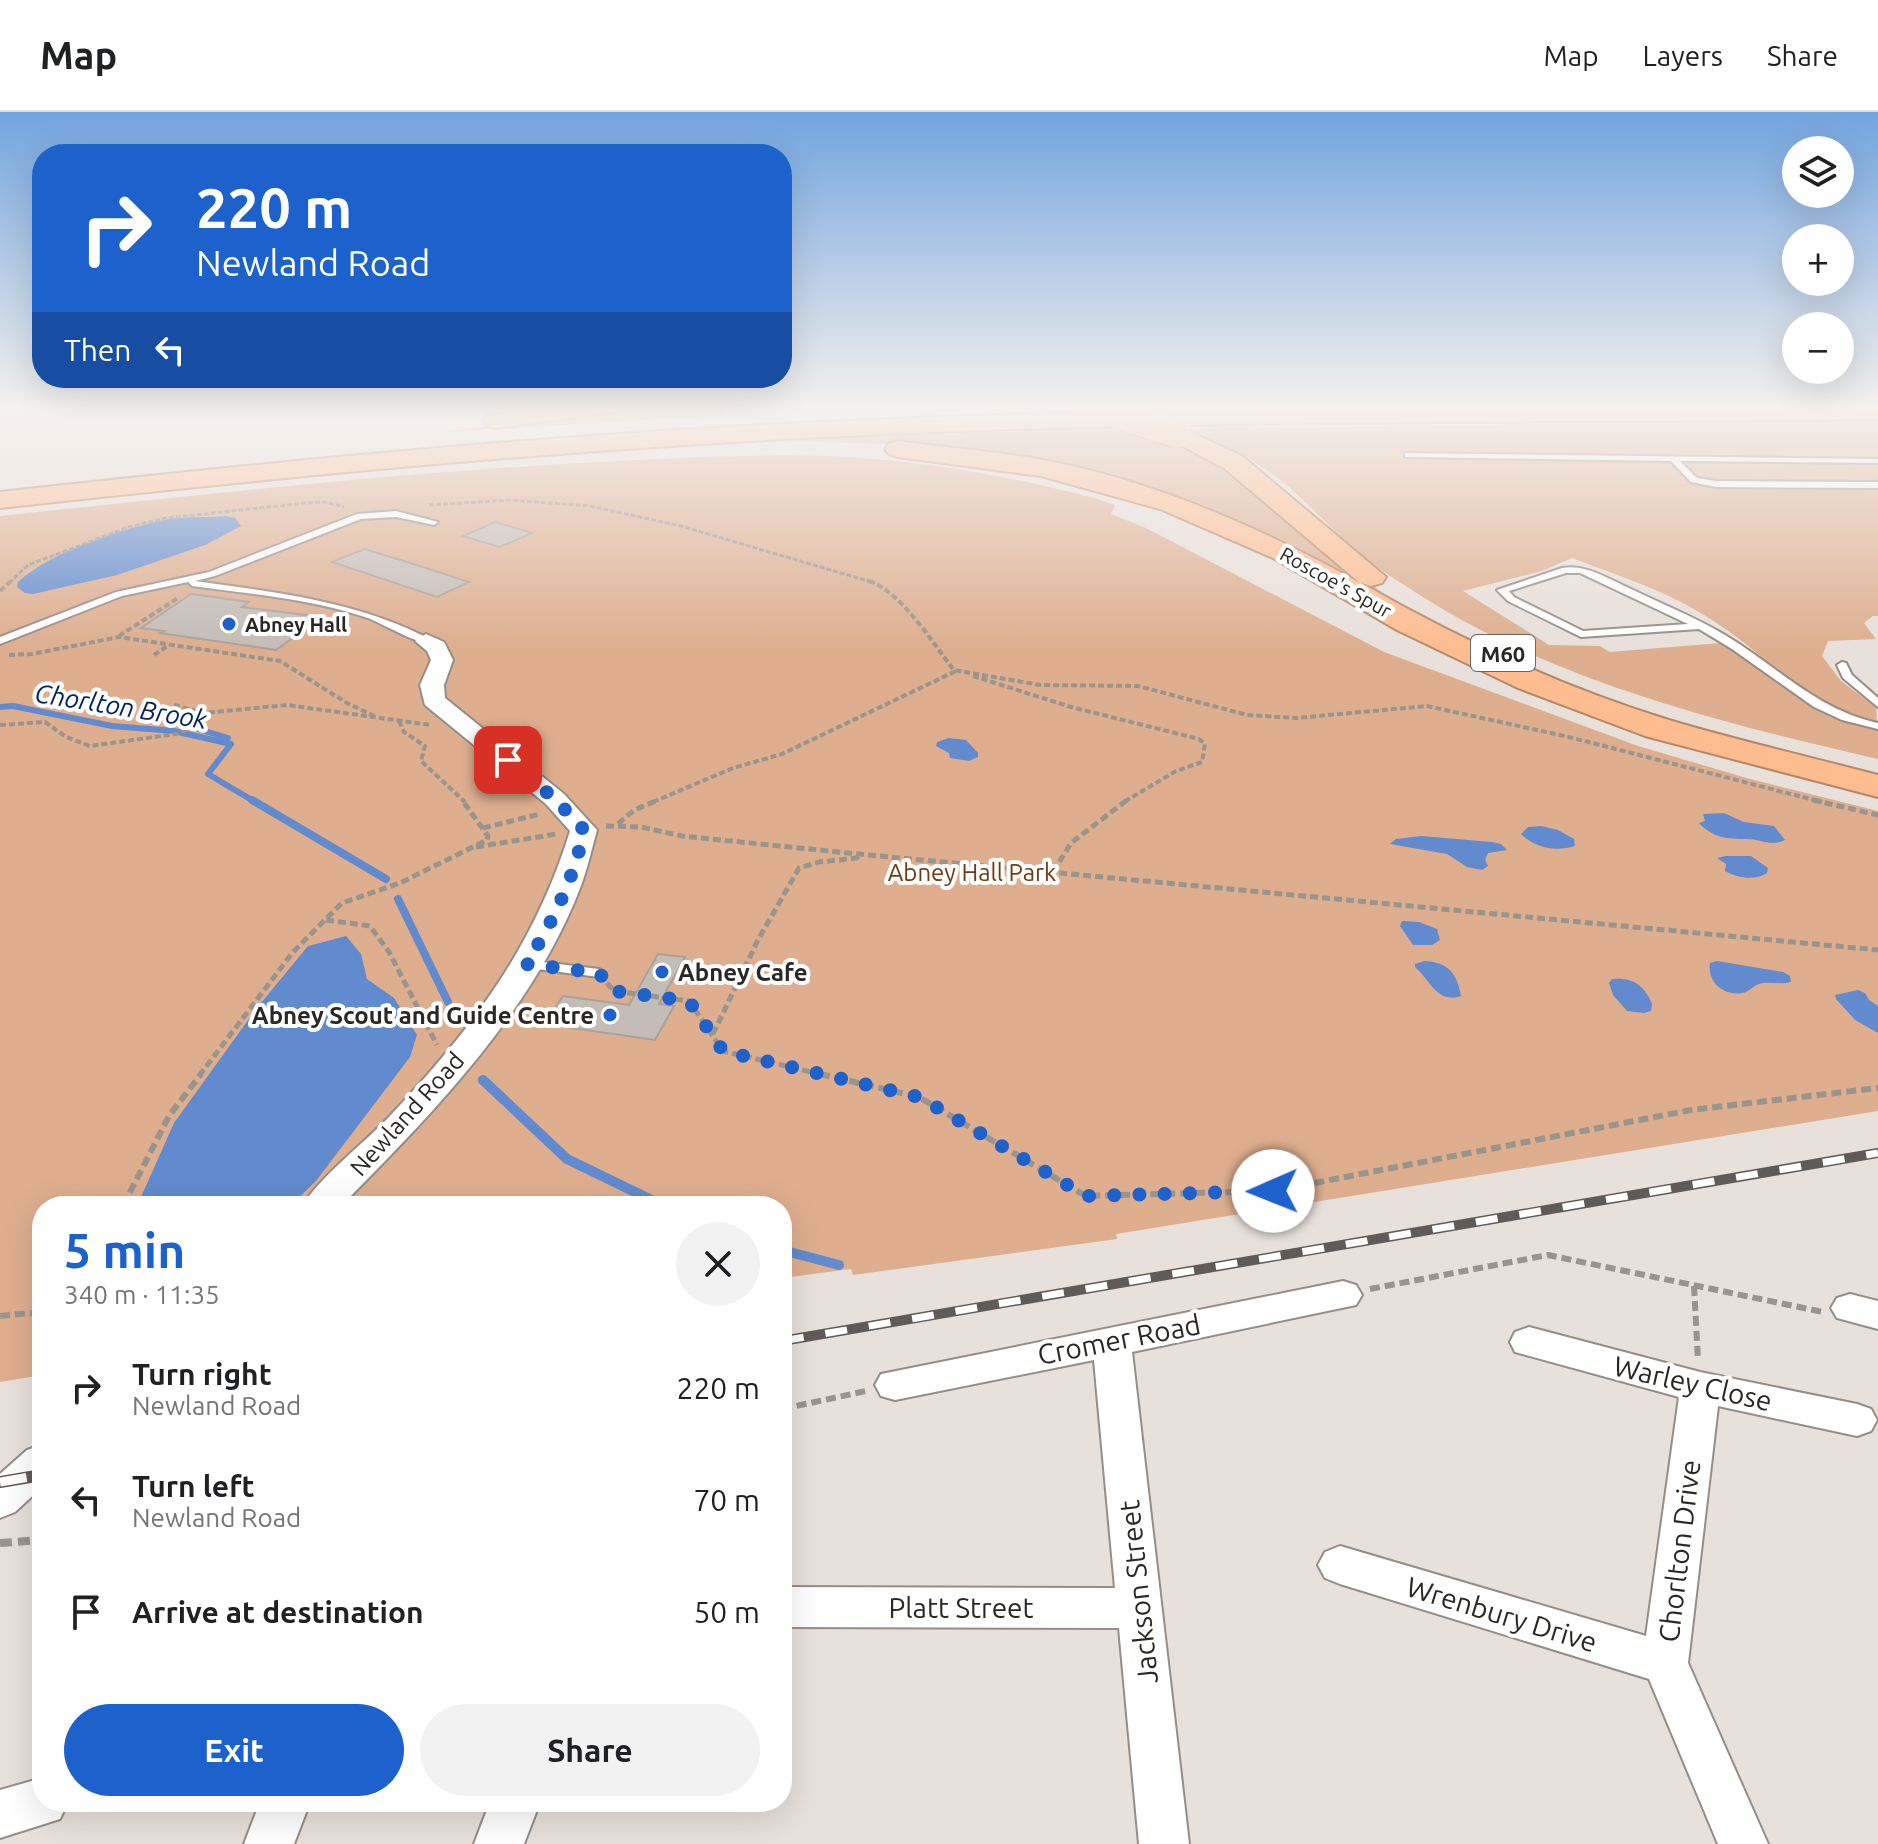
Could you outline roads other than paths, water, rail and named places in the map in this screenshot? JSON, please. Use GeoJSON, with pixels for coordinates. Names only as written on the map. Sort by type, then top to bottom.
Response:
{"type":"FeatureCollection","features":[{"type":"Feature","properties":{"kind":"highway","name":"M60"},"geometry":{"type":"LineString","coordinates":[[0,500],[114,487]]}},
{"type":"Feature","properties":{"kind":"highway","name":"Roscoe's Spur"},"geometry":{"type":"LineString","coordinates":[[1119,487],[1211,518],[1283,552],[1467,653],[1556,692],[1687,736],[1878,786]]}},
{"type":"Feature","properties":{"kind":"highway","name":"Roscoe's Spur"},"geometry":{"type":"LineString","coordinates":[[1262,487],[1335,550],[1386,588],[1485,645],[1627,701],[1783,748],[1878,770]]}},
{"type":"Feature","properties":{"kind":"street","name":"Newland Road"},"geometry":{"type":"LineString","coordinates":[[330,1196],[366,1162],[471,1044],[526,964],[552,918],[580,849],[584,830],[564,808],[433,700],[432,685],[442,660],[436,647],[426,641]]}},
{"type":"Feature","properties":{"kind":"street","name":"Cromer Road"},"geometry":{"type":"LineString","coordinates":[[895,1385],[1343,1295]]}},
{"type":"Feature","properties":{"kind":"street","name":"Jackson Street"},"geometry":{"type":"LineString","coordinates":[[1111,1340],[1164,1844]]}},
{"type":"Feature","properties":{"kind":"street","name":"Warley Close"},"geometry":{"type":"LineString","coordinates":[[1529,1342],[1700,1387],[1857,1420]]}},
{"type":"Feature","properties":{"kind":"street","name":"Chorlton Drive"},"geometry":{"type":"LineString","coordinates":[[1700,1387],[1665,1663],[1743,1844]]}},
{"type":"Feature","properties":{"kind":"street"},"geometry":{"type":"LineString","coordinates":[[0,1500],[32,1471]]}},
{"type":"Feature","properties":{"kind":"street","name":"Wrenbury Drive"},"geometry":{"type":"LineString","coordinates":[[1340,1565],[1665,1663]]}},
{"type":"Feature","properties":{"kind":"street","name":"Platt Street"},"geometry":{"type":"LineString","coordinates":[[792,1607],[1139,1608]]}},
{"type":"Feature","properties":{"kind":"street"},"geometry":{"type":"LineString","coordinates":[[0,1814],[32,1805]]}},
{"type":"Feature","properties":{"kind":"street"},"geometry":{"type":"LineString","coordinates":[[269,1844],[281,1812]]}},
{"type":"Feature","properties":{"kind":"street"},"geometry":{"type":"LineString","coordinates":[[499,1844],[511,1812]]}},
{"type":"Feature","properties":{"kind":"lane"},"geometry":{"type":"LineString","coordinates":[[0,641],[119,594],[212,574],[360,516],[396,514],[434,522]]}},
{"type":"Feature","properties":{"kind":"lane"},"geometry":{"type":"LineString","coordinates":[[1701,626],[1581,634],[1511,599],[1502,590],[1565,570],[1582,570],[1719,634],[1804,696],[1837,715],[1878,726]]}},
{"type":"Feature","properties":{"kind":"lane"},"geometry":{"type":"LineString","coordinates":[[183,581],[258,591],[353,611],[400,625],[426,641]]}},
{"type":"Feature","properties":{"kind":"lane"},"geometry":{"type":"LineString","coordinates":[[1842,665],[1847,676],[1878,704]]}},
{"type":"Feature","properties":{"kind":"lane"},"geometry":{"type":"LineString","coordinates":[[526,964],[599,973]]}},
{"type":"Feature","properties":{"kind":"water"},"geometry":{"type":"Polygon","coordinates":[[[235,518],[241,526],[205,545],[117,575],[33,594],[17,587],[18,582],[48,561],[107,536],[163,520],[235,518]]]}},
{"type":"Feature","properties":{"kind":"water"},"geometry":{"type":"Polygon","coordinates":[[[949,738],[966,740],[978,757],[969,761],[950,758],[949,753],[936,746],[937,742],[949,738]]]}},
{"type":"Feature","properties":{"kind":"water"},"geometry":{"type":"Polygon","coordinates":[[[1724,813],[1744,822],[1774,826],[1785,840],[1770,843],[1727,838],[1715,835],[1699,823],[1705,821],[1703,814],[1724,813]]]}},
{"type":"Feature","properties":{"kind":"water"},"geometry":{"type":"Polygon","coordinates":[[[1528,827],[1558,830],[1574,839],[1575,846],[1546,848],[1521,834],[1528,827]]]}},
{"type":"Feature","properties":{"kind":"water"},"geometry":{"type":"Polygon","coordinates":[[[1421,836],[1492,842],[1501,844],[1507,850],[1488,853],[1485,860],[1488,866],[1482,870],[1467,867],[1447,854],[1390,844],[1396,839],[1421,836]]]}},
{"type":"Feature","properties":{"kind":"water"},"geometry":{"type":"Polygon","coordinates":[[[1751,856],[1768,868],[1767,873],[1751,878],[1725,871],[1726,864],[1717,858],[1751,856]]]}},
{"type":"Feature","properties":{"kind":"water"},"geometry":{"type":"Polygon","coordinates":[[[1402,921],[1419,922],[1437,929],[1440,940],[1432,945],[1413,945],[1400,926],[1402,921]]]}},
{"type":"Feature","properties":{"kind":"water"},"geometry":{"type":"Polygon","coordinates":[[[346,936],[361,954],[367,979],[394,998],[417,1035],[410,1057],[316,1181],[300,1196],[141,1196],[174,1123],[256,1009],[308,946],[346,936]]]}},
{"type":"Feature","properties":{"kind":"water"},"geometry":{"type":"Polygon","coordinates":[[[1424,961],[1450,970],[1461,996],[1453,998],[1440,994],[1415,967],[1415,964],[1424,961]]]}},
{"type":"Feature","properties":{"kind":"water"},"geometry":{"type":"Polygon","coordinates":[[[1717,961],[1783,972],[1790,976],[1791,982],[1763,983],[1744,992],[1729,992],[1718,986],[1711,976],[1710,963],[1717,961]]]}},
{"type":"Feature","properties":{"kind":"water"},"geometry":{"type":"Polygon","coordinates":[[[1612,979],[1626,979],[1641,987],[1652,1004],[1651,1011],[1627,1011],[1613,995],[1609,983],[1612,979]]]}},
{"type":"Feature","properties":{"kind":"water"},"geometry":{"type":"Polygon","coordinates":[[[1858,990],[1878,1006],[1878,1033],[1855,1020],[1836,999],[1835,995],[1858,990]]]}},
{"type":"Feature","properties":{"kind":"waterway","name":"Chorlton Brook"},"geometry":{"type":"LineString","coordinates":[[0,707],[13,706],[112,726],[174,731],[231,744],[208,774],[255,802]]}},
{"type":"Feature","properties":{"kind":"waterway"},"geometry":{"type":"LineString","coordinates":[[195,728],[228,738]]}},
{"type":"Feature","properties":{"kind":"waterway","name":"Chorlton Brook"},"geometry":{"type":"LineString","coordinates":[[252,800],[386,879]]}},
{"type":"Feature","properties":{"kind":"waterway","name":"Chorlton Brook"},"geometry":{"type":"LineString","coordinates":[[398,899],[448,1002]]}},
{"type":"Feature","properties":{"kind":"waterway","name":"Chorlton Brook"},"geometry":{"type":"LineString","coordinates":[[483,1080],[567,1159],[643,1196]]}},
{"type":"Feature","properties":{"kind":"waterway","name":"Chorlton Brook"},"geometry":{"type":"LineString","coordinates":[[792,1253],[839,1265]]}},
{"type":"Feature","properties":{"kind":"railway"},"geometry":{"type":"LineString","coordinates":[[792,1339],[1878,1153]]}},
{"type":"Feature","properties":{"kind":"railway"},"geometry":{"type":"LineString","coordinates":[[0,1482],[32,1477]]}},
{"type":"Feature","properties":{"kind":"place","name":"Abney Hall"},"geometry":{"type":"Point","coordinates":[229,624]}},
{"type":"Feature","properties":{"kind":"place","name":"Abney Cafe"},"geometry":{"type":"Point","coordinates":[662,972]}},
{"type":"Feature","properties":{"kind":"place","name":"Abney Scout and Guide Centre"},"geometry":{"type":"Point","coordinates":[610,1015]}},
{"type":"Feature","properties":{"kind":"park label","name":"Abney Hall Park"},"geometry":{"type":"Point","coordinates":[972,872]}}]}
